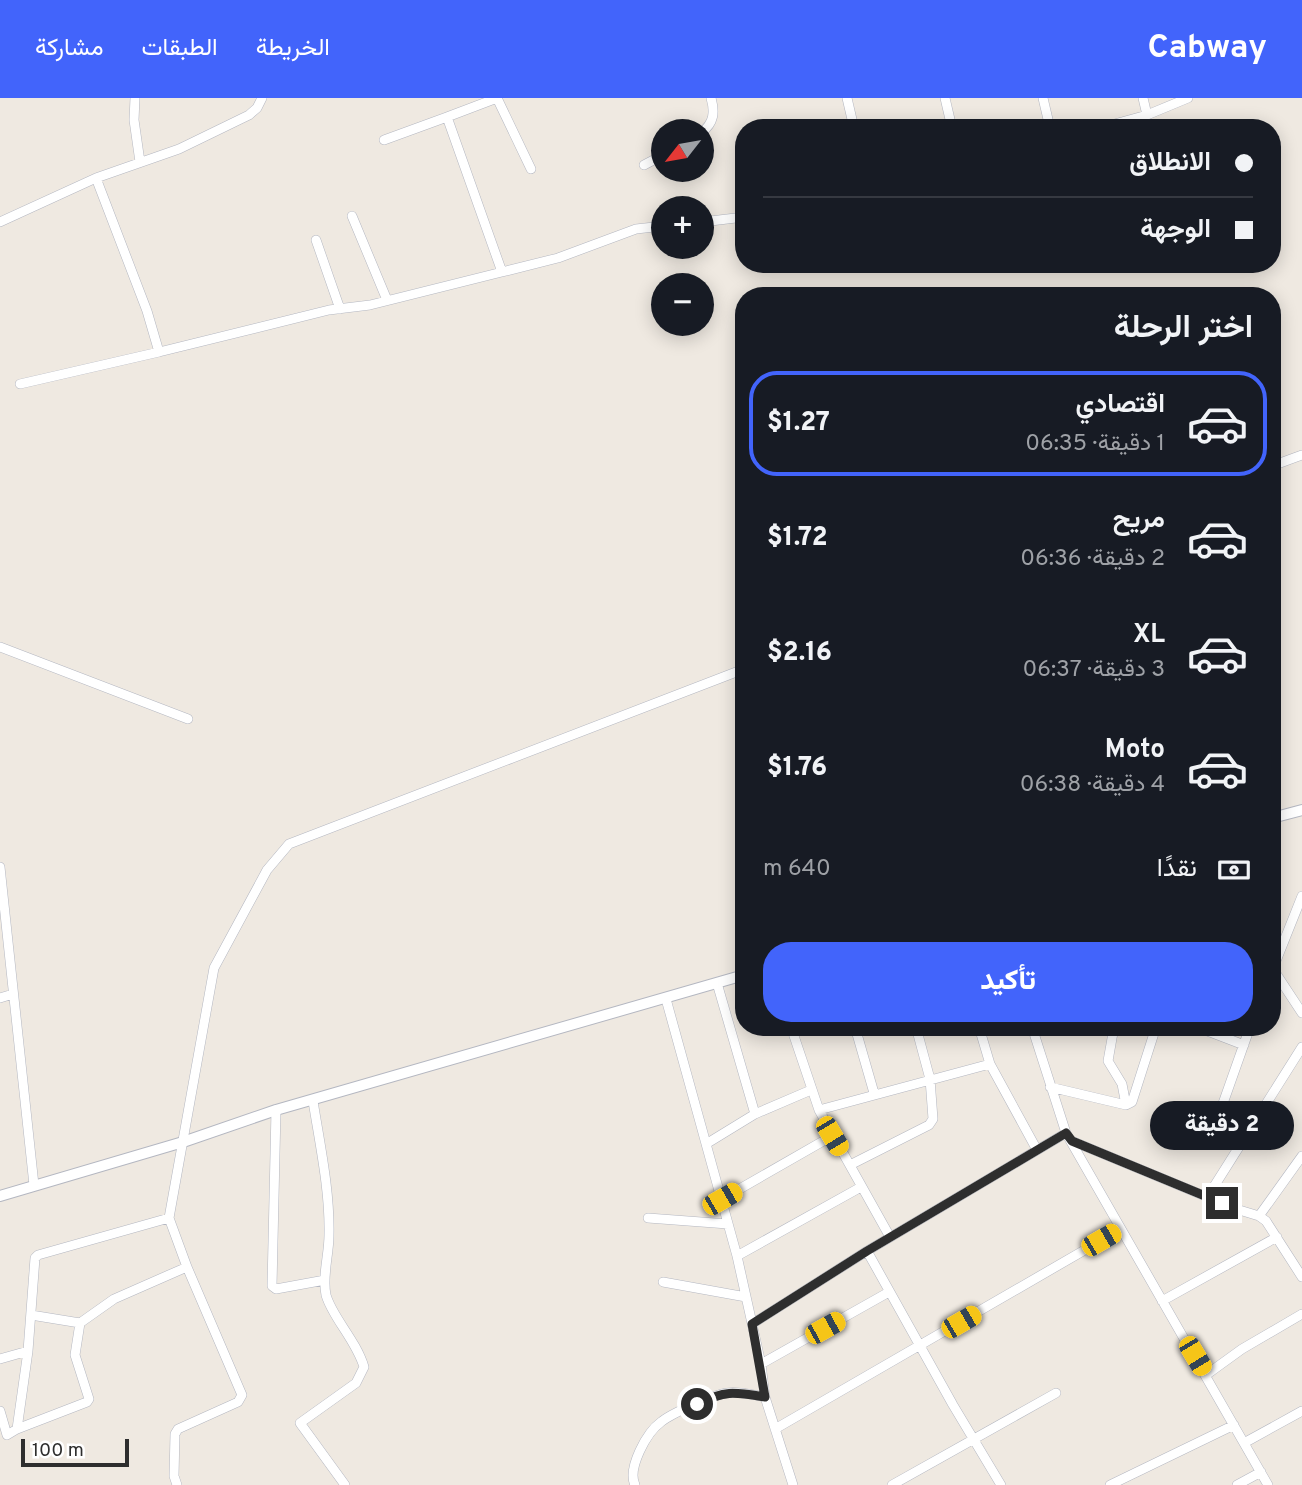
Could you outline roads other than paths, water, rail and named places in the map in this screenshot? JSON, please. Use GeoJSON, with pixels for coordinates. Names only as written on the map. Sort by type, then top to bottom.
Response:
{"type":"FeatureCollection","features":[{"type":"Feature","properties":{"kind":"street"},"geometry":{"type":"LineString","coordinates":[[135,98],[134,120],[141,162]]}},
{"type":"Feature","properties":{"kind":"street"},"geometry":{"type":"LineString","coordinates":[[0,222],[96,178],[178,149],[250,115],[262,98]]}},
{"type":"Feature","properties":{"kind":"street"},"geometry":{"type":"LineString","coordinates":[[384,140],[497,98],[531,169]]}},
{"type":"Feature","properties":{"kind":"street"},"geometry":{"type":"LineString","coordinates":[[711,98],[713,119]]}},
{"type":"Feature","properties":{"kind":"street"},"geometry":{"type":"LineString","coordinates":[[847,98],[852,119]]}},
{"type":"Feature","properties":{"kind":"street"},"geometry":{"type":"LineString","coordinates":[[945,98],[950,119]]}},
{"type":"Feature","properties":{"kind":"street"},"geometry":{"type":"LineString","coordinates":[[1043,98],[1047,119]]}},
{"type":"Feature","properties":{"kind":"street"},"geometry":{"type":"LineString","coordinates":[[1143,98],[1147,115]]}},
{"type":"Feature","properties":{"kind":"street"},"geometry":{"type":"LineString","coordinates":[[1133,119],[1188,98]]}},
{"type":"Feature","properties":{"kind":"street"},"geometry":{"type":"LineString","coordinates":[[447,117],[502,272]]}},
{"type":"Feature","properties":{"kind":"street"},"geometry":{"type":"LineString","coordinates":[[644,165],[651,161]]}},
{"type":"Feature","properties":{"kind":"street"},"geometry":{"type":"LineString","coordinates":[[96,178],[148,311],[159,352]]}},
{"type":"Feature","properties":{"kind":"street"},"geometry":{"type":"LineString","coordinates":[[352,216],[387,300]]}},
{"type":"Feature","properties":{"kind":"street"},"geometry":{"type":"LineString","coordinates":[[714,221],[735,219]]}},
{"type":"Feature","properties":{"kind":"street"},"geometry":{"type":"LineString","coordinates":[[20,384],[502,272],[558,258],[636,229],[651,227]]}},
{"type":"Feature","properties":{"kind":"street"},"geometry":{"type":"LineString","coordinates":[[316,240],[340,309]]}},
{"type":"Feature","properties":{"kind":"street"},"geometry":{"type":"LineString","coordinates":[[1281,463],[1302,455]]}},
{"type":"Feature","properties":{"kind":"street"},"geometry":{"type":"LineString","coordinates":[[0,647],[188,719]]}},
{"type":"Feature","properties":{"kind":"street"},"geometry":{"type":"LineString","coordinates":[[169,1485],[176,1480],[175,1434],[178,1429],[238,1402],[242,1395],[169,1218],[214,968],[267,870],[289,844],[735,672]]}},
{"type":"Feature","properties":{"kind":"street"},"geometry":{"type":"LineString","coordinates":[[1281,816],[1302,810]]}},
{"type":"Feature","properties":{"kind":"street"},"geometry":{"type":"LineString","coordinates":[[0,867],[34,1185]]}},
{"type":"Feature","properties":{"kind":"street"},"geometry":{"type":"LineString","coordinates":[[1282,946],[1302,896]]}},
{"type":"Feature","properties":{"kind":"street"},"geometry":{"type":"LineString","coordinates":[[0,1196],[183,1142],[276,1110],[735,978]]}},
{"type":"Feature","properties":{"kind":"street"},"geometry":{"type":"LineString","coordinates":[[1281,982],[1302,1013]]}},
{"type":"Feature","properties":{"kind":"street"},"geometry":{"type":"LineString","coordinates":[[718,983],[755,1114]]}},
{"type":"Feature","properties":{"kind":"street"},"geometry":{"type":"LineString","coordinates":[[0,998],[13,994]]}},
{"type":"Feature","properties":{"kind":"street"},"geometry":{"type":"LineString","coordinates":[[666,999],[737,1256],[761,1364],[765,1397],[793,1485]]}},
{"type":"Feature","properties":{"kind":"street"},"geometry":{"type":"LineString","coordinates":[[794,1036],[819,1110],[890,1237]]}},
{"type":"Feature","properties":{"kind":"street"},"geometry":{"type":"LineString","coordinates":[[858,1036],[874,1093]]}},
{"type":"Feature","properties":{"kind":"street"},"geometry":{"type":"LineString","coordinates":[[850,1165],[929,1125],[934,1113],[930,1079],[918,1036]]}},
{"type":"Feature","properties":{"kind":"street"},"geometry":{"type":"LineString","coordinates":[[981,1036],[989,1064],[1037,1150]]}},
{"type":"Feature","properties":{"kind":"street"},"geometry":{"type":"LineString","coordinates":[[1035,1036],[1069,1137],[1268,1485]]}},
{"type":"Feature","properties":{"kind":"street"},"geometry":{"type":"LineString","coordinates":[[1112,1036],[1108,1061],[1122,1084],[1126,1105]]}},
{"type":"Feature","properties":{"kind":"street"},"geometry":{"type":"LineString","coordinates":[[1050,1087],[1126,1105],[1132,1102],[1153,1036]]}},
{"type":"Feature","properties":{"kind":"street"},"geometry":{"type":"LineString","coordinates":[[1220,1036],[1244,1045]]}},
{"type":"Feature","properties":{"kind":"street"},"geometry":{"type":"LineString","coordinates":[[1209,1143],[1248,1036]]}},
{"type":"Feature","properties":{"kind":"street"},"geometry":{"type":"LineString","coordinates":[[1208,1196],[1302,1047]]}},
{"type":"Feature","properties":{"kind":"street"},"geometry":{"type":"LineString","coordinates":[[819,1110],[989,1064]]}},
{"type":"Feature","properties":{"kind":"street"},"geometry":{"type":"LineString","coordinates":[[706,1144],[755,1114],[811,1090]]}},
{"type":"Feature","properties":{"kind":"street"},"geometry":{"type":"LineString","coordinates":[[313,1101],[327,1191],[327,1298],[359,1352],[364,1367],[356,1383],[300,1423],[345,1485]]}},
{"type":"Feature","properties":{"kind":"street"},"geometry":{"type":"LineString","coordinates":[[276,1110],[272,1286],[276,1289],[325,1280]]}},
{"type":"Feature","properties":{"kind":"street"},"geometry":{"type":"LineString","coordinates":[[722,1199],[832,1136]]}},
{"type":"Feature","properties":{"kind":"street"},"geometry":{"type":"LineString","coordinates":[[752,1324],[867,1251],[1037,1150],[1069,1137],[1259,1216],[1266,1221],[1302,1277]]}},
{"type":"Feature","properties":{"kind":"street"},"geometry":{"type":"LineString","coordinates":[[1259,1216],[1302,1156]]}},
{"type":"Feature","properties":{"kind":"street"},"geometry":{"type":"LineString","coordinates":[[737,1256],[861,1187]]}},
{"type":"Feature","properties":{"kind":"street"},"geometry":{"type":"LineString","coordinates":[[17,1429],[37,1255],[169,1218]]}},
{"type":"Feature","properties":{"kind":"street"},"geometry":{"type":"LineString","coordinates":[[648,1218],[727,1224]]}},
{"type":"Feature","properties":{"kind":"street"},"geometry":{"type":"LineString","coordinates":[[775,1429],[1121,1229]]}},
{"type":"Feature","properties":{"kind":"street"},"geometry":{"type":"LineString","coordinates":[[1162,1301],[1277,1237]]}},
{"type":"Feature","properties":{"kind":"street"},"geometry":{"type":"LineString","coordinates":[[867,1251],[1001,1485]]}},
{"type":"Feature","properties":{"kind":"street"},"geometry":{"type":"LineString","coordinates":[[0,1411],[4,1438],[17,1429],[87,1402],[89,1399],[75,1355],[80,1323],[114,1298],[187,1267]]}},
{"type":"Feature","properties":{"kind":"street"},"geometry":{"type":"LineString","coordinates":[[663,1283],[746,1297]]}},
{"type":"Feature","properties":{"kind":"street"},"geometry":{"type":"LineString","coordinates":[[761,1364],[889,1292]]}},
{"type":"Feature","properties":{"kind":"street"},"geometry":{"type":"LineString","coordinates":[[1206,1375],[1242,1349],[1302,1314]]}},
{"type":"Feature","properties":{"kind":"street"},"geometry":{"type":"LineString","coordinates":[[31,1315],[80,1323]]}},
{"type":"Feature","properties":{"kind":"street"},"geometry":{"type":"LineString","coordinates":[[0,1359],[28,1351]]}},
{"type":"Feature","properties":{"kind":"street"},"geometry":{"type":"LineString","coordinates":[[635,1485],[635,1460],[660,1422],[715,1395],[730,1392],[765,1397]]}},
{"type":"Feature","properties":{"kind":"street"},"geometry":{"type":"LineString","coordinates":[[892,1485],[1056,1393]]}},
{"type":"Feature","properties":{"kind":"street"},"geometry":{"type":"LineString","coordinates":[[1244,1443],[1302,1410]]}},
{"type":"Feature","properties":{"kind":"street"},"geometry":{"type":"LineString","coordinates":[[1110,1485],[1234,1425]]}},
{"type":"Feature","properties":{"kind":"street"},"geometry":{"type":"LineString","coordinates":[[1237,1485],[1261,1472]]}}]}
